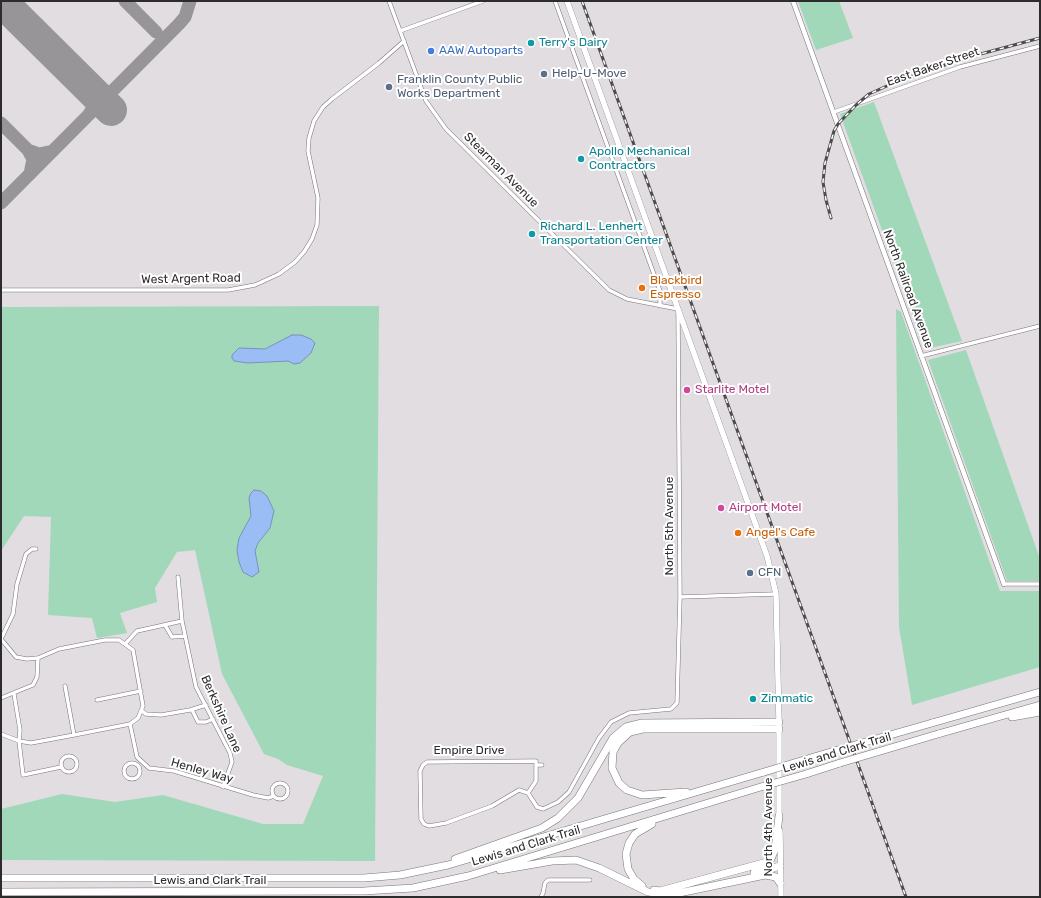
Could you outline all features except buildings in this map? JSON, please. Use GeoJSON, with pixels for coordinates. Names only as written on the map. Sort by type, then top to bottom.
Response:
{"type":"FeatureCollection","features":[{"type":"Feature","properties":{"kind":"highway","name":"Lewis and Clark Trail"},"geometry":{"type":"LineString","coordinates":[[1,878],[364,878],[415,873],[448,866],[834,751],[1040,692]]}},
{"type":"Feature","properties":{"kind":"highway","name":"Lewis and Clark Trail"},"geometry":{"type":"LineString","coordinates":[[1,892],[380,891],[420,886],[468,876],[840,763],[1040,705]]}},
{"type":"Feature","properties":{"kind":"highway"},"geometry":{"type":"LineString","coordinates":[[986,721],[1040,712]]}},
{"type":"Feature","properties":{"kind":"highway"},"geometry":{"type":"LineString","coordinates":[[415,873],[542,828],[558,818],[578,798],[613,738],[626,727],[642,723],[779,726]]}},
{"type":"Feature","properties":{"kind":"highway"},"geometry":{"type":"LineString","coordinates":[[708,789],[642,795],[632,792],[619,783],[614,774],[612,758],[615,748],[625,735],[635,730],[779,726]]}},
{"type":"Feature","properties":{"kind":"highway"},"geometry":{"type":"LineString","coordinates":[[679,812],[644,828],[635,834],[629,843],[626,854],[628,870],[634,879],[642,886],[660,891],[767,862],[771,859],[775,849],[779,816]]}},
{"type":"Feature","properties":{"kind":"highway"},"geometry":{"type":"LineString","coordinates":[[468,876],[552,861],[572,860],[593,865],[648,892],[662,895],[679,894],[765,875],[776,877],[780,883]]}},
{"type":"Feature","properties":{"kind":"highway"},"geometry":{"type":"LineString","coordinates":[[767,862],[780,866]]}},
{"type":"Feature","properties":{"kind":"highway"},"geometry":{"type":"LineString","coordinates":[[679,894],[780,866]]}},
{"type":"Feature","properties":{"kind":"main road","name":"North 4th Avenue"},"geometry":{"type":"LineString","coordinates":[[567,1],[767,556],[776,594],[781,897]]}},
{"type":"Feature","properties":{"kind":"street","name":"Stearman Avenue"},"geometry":{"type":"LineString","coordinates":[[389,1],[426,101],[435,116],[449,133],[609,290],[627,299],[678,309]]}},
{"type":"Feature","properties":{"kind":"street"},"geometry":{"type":"LineString","coordinates":[[400,31],[483,1]]}},
{"type":"Feature","properties":{"kind":"street"},"geometry":{"type":"LineString","coordinates":[[554,1],[660,291],[660,306]]}},
{"type":"Feature","properties":{"kind":"street","name":"North Railroad Avenue"},"geometry":{"type":"LineString","coordinates":[[794,1],[1004,584]]}},
{"type":"Feature","properties":{"kind":"street","name":"West Argent Road"},"geometry":{"type":"LineString","coordinates":[[1,290],[228,290],[255,285],[279,274],[295,262],[304,252],[312,239],[317,225],[318,198],[308,151],[309,138],[314,120],[323,107],[332,99],[379,63],[404,41]]}},
{"type":"Feature","properties":{"kind":"street","name":"East Baker Street"},"geometry":{"type":"LineString","coordinates":[[834,112],[960,67],[1040,46]]}},
{"type":"Feature","properties":{"kind":"street"},"geometry":{"type":"LineString","coordinates":[[581,75],[592,71]]}},
{"type":"Feature","properties":{"kind":"street","name":"North 5th Avenue"},"geometry":{"type":"LineString","coordinates":[[528,793],[537,807],[543,809],[558,802],[573,786],[606,727],[622,715],[640,710],[671,709],[678,703],[680,597],[678,309]]}},
{"type":"Feature","properties":{"kind":"street"},"geometry":{"type":"LineString","coordinates":[[921,356],[1040,326]]}},
{"type":"Feature","properties":{"kind":"street"},"geometry":{"type":"LineString","coordinates":[[1,734],[19,741],[35,743],[130,724],[136,720],[142,711],[141,691],[134,653],[130,646],[126,643],[115,639],[106,640],[59,649],[38,658],[27,659],[16,657],[1,639],[13,614],[17,584],[26,554],[32,549],[36,549]]}},
{"type":"Feature","properties":{"kind":"street","name":"Berkshire Lane"},"geometry":{"type":"LineString","coordinates":[[178,577],[182,621],[196,687],[214,719],[232,762],[223,787]]}},
{"type":"Feature","properties":{"kind":"street"},"geometry":{"type":"LineString","coordinates":[[1004,584],[1040,584]]}},
{"type":"Feature","properties":{"kind":"street"},"geometry":{"type":"LineString","coordinates":[[680,597],[776,594]]}},
{"type":"Feature","properties":{"kind":"street"},"geometry":{"type":"LineString","coordinates":[[126,643],[137,631],[182,621]]}},
{"type":"Feature","properties":{"kind":"street"},"geometry":{"type":"LineString","coordinates":[[165,625],[172,637],[185,636]]}},
{"type":"Feature","properties":{"kind":"street"},"geometry":{"type":"LineString","coordinates":[[1,698],[33,685],[37,677],[38,658]]}},
{"type":"Feature","properties":{"kind":"street"},"geometry":{"type":"LineString","coordinates":[[65,686],[74,736]]}},
{"type":"Feature","properties":{"kind":"street"},"geometry":{"type":"LineString","coordinates":[[96,700],[141,691]]}},
{"type":"Feature","properties":{"kind":"street"},"geometry":{"type":"LineString","coordinates":[[14,694],[20,730],[19,741],[23,775],[61,767],[68,772],[73,771],[77,767],[77,761],[72,756],[67,756],[61,761],[61,767]]}},
{"type":"Feature","properties":{"kind":"street"},"geometry":{"type":"LineString","coordinates":[[142,711],[146,714],[155,716],[192,710],[206,705]]}},
{"type":"Feature","properties":{"kind":"street"},"geometry":{"type":"LineString","coordinates":[[192,710],[198,722],[206,722],[214,719]]}},
{"type":"Feature","properties":{"kind":"street"},"geometry":{"type":"LineString","coordinates":[[130,724],[134,747],[140,761],[136,764],[129,763],[125,766],[123,771],[127,778],[133,779],[138,776],[140,771],[136,764]]}},
{"type":"Feature","properties":{"kind":"street","name":"Henley Way"},"geometry":{"type":"LineString","coordinates":[[140,761],[149,768],[174,771],[253,795],[268,798],[274,796]]}},
{"type":"Feature","properties":{"kind":"street","name":"Empire Drive"},"geometry":{"type":"LineString","coordinates":[[528,793],[522,790],[515,791],[492,806],[446,823],[429,826],[424,824],[421,819],[420,771],[425,763],[430,761],[536,761],[536,765]]}},
{"type":"Feature","properties":{"kind":"street"},"geometry":{"type":"LineString","coordinates":[[528,793],[536,782],[536,765],[542,765]]}},
{"type":"Feature","properties":{"kind":"street"},"geometry":{"type":"LineString","coordinates":[[280,783],[287,786],[288,792],[286,797],[279,799],[274,796],[272,790],[275,785],[280,783]]}},
{"type":"Feature","properties":{"kind":"street"},"geometry":{"type":"LineString","coordinates":[[540,897],[543,893],[545,883],[548,880],[590,880]]}},
{"type":"Feature","properties":{"kind":"green space"},"geometry":{"type":"Polygon","coordinates":[[[798,1],[839,1],[853,38],[816,50],[798,1]]]}},
{"type":"Feature","properties":{"kind":"green space"},"geometry":{"type":"Polygon","coordinates":[[[874,102],[962,341],[925,349],[840,114],[874,102]]]}},
{"type":"Feature","properties":{"kind":"green space"},"geometry":{"type":"Polygon","coordinates":[[[379,306],[375,861],[1,860],[1,809],[62,794],[115,802],[163,795],[263,824],[303,824],[323,776],[287,765],[278,759],[264,754],[222,674],[195,550],[177,552],[155,588],[157,602],[120,613],[127,633],[97,638],[92,618],[48,615],[51,517],[24,516],[1,551],[1,307],[379,306]]]}},
{"type":"Feature","properties":{"kind":"green space"},"geometry":{"type":"Polygon","coordinates":[[[896,309],[901,312],[1000,591],[1040,591],[1040,667],[912,705],[899,627],[896,309]]]}},
{"type":"Feature","properties":{"kind":"green space"},"geometry":{"type":"Polygon","coordinates":[[[966,350],[1040,559],[1040,581],[1007,581],[928,360],[966,350]]]}},
{"type":"Feature","properties":{"kind":"water"},"geometry":{"type":"Polygon","coordinates":[[[292,335],[301,335],[311,339],[315,343],[311,353],[300,363],[294,364],[288,361],[248,363],[234,361],[232,358],[232,355],[239,348],[265,349],[292,335]]]}},
{"type":"Feature","properties":{"kind":"water"},"geometry":{"type":"Polygon","coordinates":[[[254,490],[261,491],[267,496],[274,511],[270,528],[258,543],[255,551],[259,572],[252,577],[243,572],[239,562],[237,550],[239,538],[251,516],[249,498],[254,490]]]}},
{"type":"Feature","properties":{"kind":"taxiway"},"geometry":{"type":"LineString","coordinates":[[125,1],[156,32]]}},
{"type":"Feature","properties":{"kind":"taxiway"},"geometry":{"type":"LineString","coordinates":[[1,203],[179,24],[185,17],[190,1]]}},
{"type":"Feature","properties":{"kind":"taxiway"},"geometry":{"type":"LineString","coordinates":[[80,79],[93,98],[93,108],[89,114]]}},
{"type":"Feature","properties":{"kind":"taxiway"},"geometry":{"type":"LineString","coordinates":[[1,123],[28,150]]}},
{"type":"Feature","properties":{"kind":"taxiway"},"geometry":{"type":"LineString","coordinates":[[30,174],[33,159],[28,150],[39,154],[53,151]]}},
{"type":"Feature","properties":{"kind":"runway"},"geometry":{"type":"LineString","coordinates":[[1,1],[111,110]]}},
{"type":"Feature","properties":{"kind":"railway"},"geometry":{"type":"LineString","coordinates":[[582,1],[906,897]]}},
{"type":"Feature","properties":{"kind":"railway"},"geometry":{"type":"LineString","coordinates":[[831,218],[823,182],[825,163],[834,131],[838,124],[856,105],[869,94],[898,81],[962,59],[1040,38]]}},
{"type":"Feature","properties":{"kind":"place","name":"Terry's Dairy"},"geometry":{"type":"Point","coordinates":[531,43]}},
{"type":"Feature","properties":{"kind":"place","name":"AAW Autoparts"},"geometry":{"type":"Point","coordinates":[431,51]}},
{"type":"Feature","properties":{"kind":"place","name":"Help-U-Move"},"geometry":{"type":"Point","coordinates":[544,74]}},
{"type":"Feature","properties":{"kind":"place","name":"Franklin County Public Works Department"},"geometry":{"type":"Point","coordinates":[389,87]}},
{"type":"Feature","properties":{"kind":"place","name":"Apollo Mechanical Contractors"},"geometry":{"type":"Point","coordinates":[581,159]}},
{"type":"Feature","properties":{"kind":"place","name":"Richard L. Lenhert Transportation Center"},"geometry":{"type":"Point","coordinates":[532,234]}},
{"type":"Feature","properties":{"kind":"place","name":"Blackbird Espresso"},"geometry":{"type":"Point","coordinates":[642,288]}},
{"type":"Feature","properties":{"kind":"place","name":"Starlite Motel"},"geometry":{"type":"Point","coordinates":[687,390]}},
{"type":"Feature","properties":{"kind":"place","name":"Airport Motel"},"geometry":{"type":"Point","coordinates":[721,508]}},
{"type":"Feature","properties":{"kind":"place","name":"Angel's Cafe"},"geometry":{"type":"Point","coordinates":[738,533]}},
{"type":"Feature","properties":{"kind":"place","name":"CFN"},"geometry":{"type":"Point","coordinates":[750,573]}},
{"type":"Feature","properties":{"kind":"place","name":"Zimmatic"},"geometry":{"type":"Point","coordinates":[753,699]}}]}
